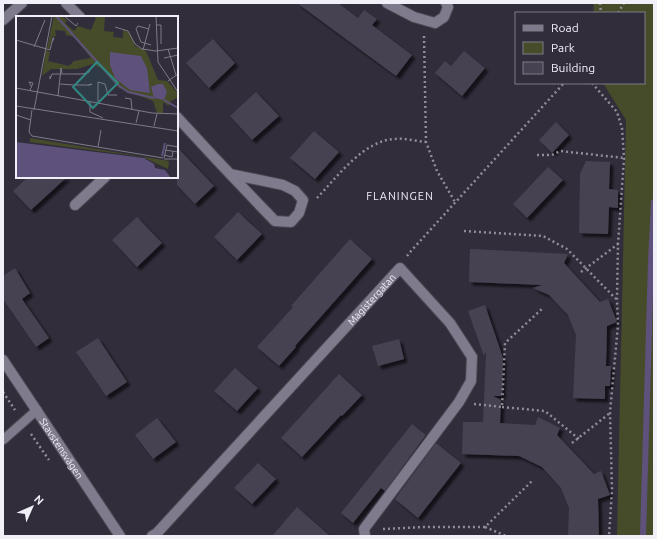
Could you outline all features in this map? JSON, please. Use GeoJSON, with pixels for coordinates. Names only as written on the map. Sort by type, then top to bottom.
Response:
{"type":"FeatureCollection","features":[{"type":"Feature","properties":{"kind":"street"},"geometry":{"type":"LineString","coordinates":[[3,20],[22,3]]}},
{"type":"Feature","properties":{"kind":"street"},"geometry":{"type":"LineString","coordinates":[[66,3],[79,16]]}},
{"type":"Feature","properties":{"kind":"street"},"geometry":{"type":"LineString","coordinates":[[387,3],[414,16],[436,22],[444,17],[448,7],[446,3]]}},
{"type":"Feature","properties":{"kind":"street"},"geometry":{"type":"LineString","coordinates":[[178,118],[230,174],[275,220],[291,222],[299,213],[303,200],[295,191],[283,185],[230,174]]}},
{"type":"Feature","properties":{"kind":"street"},"geometry":{"type":"LineString","coordinates":[[75,205],[104,178]]}},
{"type":"Feature","properties":{"kind":"street","name":"Magistergatan"},"geometry":{"type":"LineString","coordinates":[[152,536],[157,533],[400,268],[450,323],[472,357],[471,381],[459,402],[364,533]]}},
{"type":"Feature","properties":{"kind":"street","name":"Stavstensvägen"},"geometry":{"type":"LineString","coordinates":[[3,360],[120,536]]}},
{"type":"Feature","properties":{"kind":"lane"},"geometry":{"type":"LineString","coordinates":[[3,440],[37,410]]}},
{"type":"Feature","properties":{"kind":"path"},"geometry":{"type":"LineString","coordinates":[[619,12],[624,3]]}},
{"type":"Feature","properties":{"kind":"path"},"geometry":{"type":"LineString","coordinates":[[424,19],[426,142],[438,171],[455,202]]}},
{"type":"Feature","properties":{"kind":"path"},"geometry":{"type":"LineString","coordinates":[[400,268],[411,251],[563,84]]}},
{"type":"Feature","properties":{"kind":"path"},"geometry":{"type":"LineString","coordinates":[[593,84],[617,112],[622,128],[624,158],[618,244],[618,325],[610,412],[612,490],[609,536]]}},
{"type":"Feature","properties":{"kind":"path"},"geometry":{"type":"LineString","coordinates":[[303,200],[317,199],[353,161],[370,146],[394,139],[426,142]]}},
{"type":"Feature","properties":{"kind":"path"},"geometry":{"type":"LineString","coordinates":[[537,155],[552,155],[560,151],[624,158]]}},
{"type":"Feature","properties":{"kind":"path"},"geometry":{"type":"LineString","coordinates":[[464,231],[543,236],[567,249],[617,299]]}},
{"type":"Feature","properties":{"kind":"path"},"geometry":{"type":"LineString","coordinates":[[581,272],[618,244]]}},
{"type":"Feature","properties":{"kind":"path"},"geometry":{"type":"LineString","coordinates":[[502,407],[505,343],[543,308]]}},
{"type":"Feature","properties":{"kind":"path"},"geometry":{"type":"LineString","coordinates":[[459,402],[545,411],[579,438]]}},
{"type":"Feature","properties":{"kind":"path"},"geometry":{"type":"LineString","coordinates":[[572,443],[610,412]]}},
{"type":"Feature","properties":{"kind":"path"},"geometry":{"type":"LineString","coordinates":[[485,527],[533,480]]}},
{"type":"Feature","properties":{"kind":"path"},"geometry":{"type":"LineString","coordinates":[[364,533],[425,527],[485,527],[506,536]]}},
{"type":"Feature","properties":{"kind":"green space"},"geometry":{"type":"Polygon","coordinates":[[[593,3],[654,3],[654,536],[617,536],[626,120],[604,84],[645,84],[645,12],[594,12],[593,3]]]}},
{"type":"Feature","properties":{"kind":"building"},"geometry":{"type":"Polygon","coordinates":[[[297,3],[338,3],[358,18],[364,10],[377,19],[372,25],[412,55],[396,76],[297,3]]]}},
{"type":"Feature","properties":{"kind":"building"},"geometry":{"type":"Polygon","coordinates":[[[213,39],[235,63],[209,88],[186,63],[213,39]]]}},
{"type":"Feature","properties":{"kind":"building"},"geometry":{"type":"Polygon","coordinates":[[[464,51],[485,68],[462,96],[435,73],[445,61],[451,66],[464,51]]]}},
{"type":"Feature","properties":{"kind":"building"},"geometry":{"type":"Polygon","coordinates":[[[256,92],[279,116],[252,140],[230,116],[256,92]]]}},
{"type":"Feature","properties":{"kind":"building"},"geometry":{"type":"Polygon","coordinates":[[[556,122],[569,135],[552,153],[539,140],[556,122]]]}},
{"type":"Feature","properties":{"kind":"building"},"geometry":{"type":"Polygon","coordinates":[[[314,131],[339,152],[315,179],[290,158],[314,131]]]}},
{"type":"Feature","properties":{"kind":"building"},"geometry":{"type":"Polygon","coordinates":[[[178,148],[214,186],[195,204],[177,185],[178,148]]]}},
{"type":"Feature","properties":{"kind":"building"},"geometry":{"type":"Polygon","coordinates":[[[586,161],[610,162],[609,189],[618,190],[618,208],[609,207],[608,234],[579,233],[580,174],[586,161]]]}},
{"type":"Feature","properties":{"kind":"building"},"geometry":{"type":"Polygon","coordinates":[[[548,167],[563,180],[527,218],[513,204],[548,167]]]}},
{"type":"Feature","properties":{"kind":"building"},"geometry":{"type":"Polygon","coordinates":[[[27,178],[66,178],[31,210],[13,191],[27,178]]]}},
{"type":"Feature","properties":{"kind":"building"},"geometry":{"type":"Polygon","coordinates":[[[238,212],[262,234],[237,260],[214,237],[238,212]]]}},
{"type":"Feature","properties":{"kind":"building"},"geometry":{"type":"Polygon","coordinates":[[[137,217],[162,243],[137,267],[112,240],[137,217]]]}},
{"type":"Feature","properties":{"kind":"building"},"geometry":{"type":"Polygon","coordinates":[[[350,239],[372,259],[279,366],[257,347],[350,239]]]}},
{"type":"Feature","properties":{"kind":"building"},"geometry":{"type":"Polygon","coordinates":[[[470,249],[568,254],[564,263],[600,302],[608,299],[617,322],[607,326],[606,366],[611,366],[610,386],[605,386],[605,399],[573,398],[576,335],[568,315],[549,295],[533,288],[542,285],[469,282],[470,249]]]}},
{"type":"Feature","properties":{"kind":"building"},"geometry":{"type":"Polygon","coordinates":[[[15,268],[30,293],[22,299],[49,338],[36,347],[3,299],[3,276],[15,268]]]}},
{"type":"Feature","properties":{"kind":"building"},"geometry":{"type":"Polygon","coordinates":[[[485,305],[503,358],[502,396],[493,396],[501,400],[500,423],[535,425],[538,417],[560,428],[557,435],[594,474],[601,471],[610,495],[598,499],[599,536],[568,536],[569,508],[561,488],[542,467],[519,456],[462,454],[463,422],[483,422],[486,352],[484,356],[468,311],[485,305]]]}},
{"type":"Feature","properties":{"kind":"building"},"geometry":{"type":"Polygon","coordinates":[[[98,338],[127,382],[106,396],[76,352],[98,338]]]}},
{"type":"Feature","properties":{"kind":"building"},"geometry":{"type":"Polygon","coordinates":[[[399,339],[404,359],[378,366],[372,346],[399,339]]]}},
{"type":"Feature","properties":{"kind":"building"},"geometry":{"type":"Polygon","coordinates":[[[235,368],[258,388],[237,411],[214,391],[235,368]]]}},
{"type":"Feature","properties":{"kind":"building"},"geometry":{"type":"Polygon","coordinates":[[[339,374],[362,395],[302,457],[281,438],[339,374]]]}},
{"type":"Feature","properties":{"kind":"building"},"geometry":{"type":"Polygon","coordinates":[[[157,418],[176,442],[153,459],[135,435],[157,418]]]}},
{"type":"Feature","properties":{"kind":"building"},"geometry":{"type":"Polygon","coordinates":[[[412,424],[426,435],[385,491],[381,488],[353,523],[341,513],[412,424]]]}},
{"type":"Feature","properties":{"kind":"building"},"geometry":{"type":"Polygon","coordinates":[[[436,443],[461,463],[418,518],[395,499],[436,443]]]}},
{"type":"Feature","properties":{"kind":"building"},"geometry":{"type":"Polygon","coordinates":[[[258,463],[276,479],[252,504],[234,488],[258,463]]]}},
{"type":"Feature","properties":{"kind":"building"},"geometry":{"type":"Polygon","coordinates":[[[297,507],[330,536],[272,536],[297,507]]]}},
{"type":"Feature","properties":{"kind":"waterway"},"geometry":{"type":"LineString","coordinates":[[643,536],[654,202]]}},
{"type":"Feature","properties":{"kind":"district","name":"FLANINGEN"},"geometry":{"type":"Point","coordinates":[400,196]}}]}
